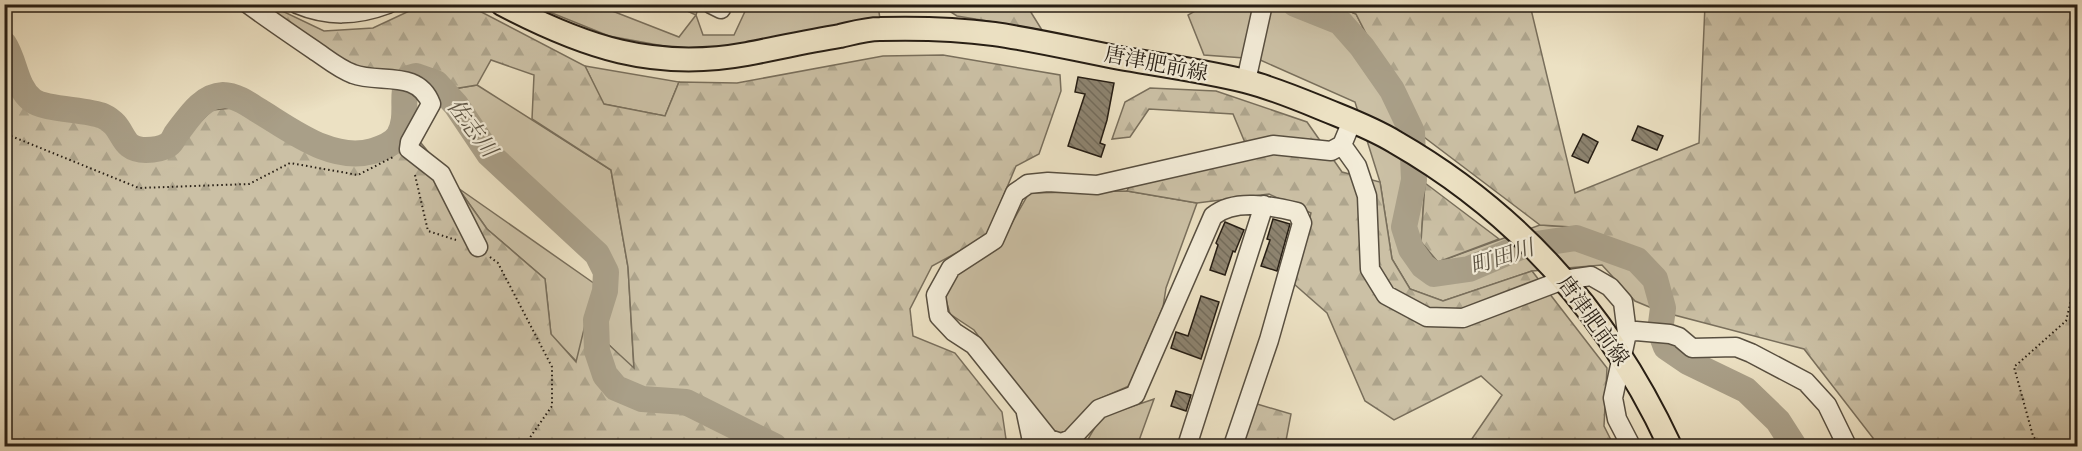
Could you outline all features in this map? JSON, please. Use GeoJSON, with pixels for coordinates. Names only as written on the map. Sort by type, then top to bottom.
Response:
{"type":"FeatureCollection","features":[{"type":"Feature","properties":{"kind":"main road","name":"唐津肥前線"},"geometry":{"type":"LineString","coordinates":[[502,4],[569,36],[616,51],[662,58],[711,59],[875,29],[931,29],[993,34],[1248,71],[1300,100],[1394,140],[1492,209],[1545,257],[1591,312],[1652,407],[1670,447]]}},
{"type":"Feature","properties":{"kind":"street"},"geometry":{"type":"LineString","coordinates":[[248,4],[338,67],[355,75],[398,79],[417,86],[429,98],[431,104],[410,142],[409,149],[441,174],[478,247]]}},
{"type":"Feature","properties":{"kind":"street"},"geometry":{"type":"LineString","coordinates":[[297,4],[310,10],[340,15],[362,13],[388,4]]}},
{"type":"Feature","properties":{"kind":"street"},"geometry":{"type":"LineString","coordinates":[[1248,71],[1263,4]]}},
{"type":"Feature","properties":{"kind":"street"},"geometry":{"type":"LineString","coordinates":[[1233,447],[1269,340],[1302,223],[1297,212],[1264,205],[1222,208],[1213,216],[1135,395],[1100,409],[1071,439],[1061,443],[1049,439],[974,345],[954,332],[939,316],[936,295],[951,268],[994,240],[1015,193],[1028,184],[1048,182],[1097,185],[1273,145],[1331,151],[1342,145],[1352,121]]}},
{"type":"Feature","properties":{"kind":"street"},"geometry":{"type":"LineString","coordinates":[[1342,145],[1357,166],[1367,196],[1370,269],[1386,295],[1427,317],[1463,318],[1563,280],[1591,276],[1610,287],[1623,302],[1627,333],[1613,398],[1617,419],[1631,447]]}},
{"type":"Feature","properties":{"kind":"street"},"geometry":{"type":"LineString","coordinates":[[1187,447],[1264,205]]}},
{"type":"Feature","properties":{"kind":"street"},"geometry":{"type":"LineString","coordinates":[[1627,333],[1636,331],[1662,333],[1679,337],[1692,348],[1736,347],[1751,353],[1806,382],[1827,405],[1847,447]]}},
{"type":"Feature","properties":{"kind":"street"},"geometry":{"type":"LineString","coordinates":[[1025,411],[1033,447]]}},
{"type":"Feature","properties":{"kind":"path"},"geometry":{"type":"LineString","coordinates":[[4,131],[6,134],[139,188],[249,184],[290,163],[358,175],[409,149],[428,231],[478,247],[498,263],[552,367],[552,406],[524,447]]}},
{"type":"Feature","properties":{"kind":"path"},"geometry":{"type":"LineString","coordinates":[[2040,447],[2033,436],[2014,368],[2066,321],[2078,272]]}},
{"type":"Feature","properties":{"kind":"path"},"geometry":{"type":"LineString","coordinates":[[4,283],[10,303]]}},
{"type":"Feature","properties":{"kind":"green space"},"geometry":{"type":"Polygon","coordinates":[[[1017,4],[1027,6],[1042,30],[957,16],[940,5],[1017,4]]]}},
{"type":"Feature","properties":{"kind":"green space"},"geometry":{"type":"Polygon","coordinates":[[[1207,4],[1335,5],[1356,14],[1416,131],[1425,183],[1421,242],[1438,262],[1540,225],[1572,227],[1628,247],[1659,311],[1635,301],[1602,265],[1532,271],[1443,301],[1410,289],[1392,259],[1380,182],[1355,102],[1258,59],[1204,55],[1188,15],[1207,4]]]}},
{"type":"Feature","properties":{"kind":"green space"},"geometry":{"type":"Polygon","coordinates":[[[422,5],[468,5],[585,66],[604,104],[665,116],[679,82],[737,83],[883,56],[943,55],[1060,75],[1061,91],[1039,154],[1016,166],[986,237],[932,266],[910,309],[913,336],[955,353],[1002,412],[1007,446],[5,446],[4,74],[27,105],[103,124],[119,148],[138,155],[174,148],[212,110],[243,107],[326,156],[364,161],[398,142],[421,143],[458,188],[487,229],[545,279],[551,334],[576,362],[595,284],[608,286],[608,344],[634,368],[628,267],[611,170],[532,119],[534,75],[491,60],[477,85],[453,89],[419,74],[357,69],[260,14],[274,7],[324,31],[373,28],[422,5]]]}},
{"type":"Feature","properties":{"kind":"green space"},"geometry":{"type":"Polygon","coordinates":[[[532,5],[597,5],[679,37],[696,15],[703,35],[734,35],[748,5],[878,6],[880,19],[735,45],[680,49],[609,36],[532,5]]]}},
{"type":"Feature","properties":{"kind":"green space"},"geometry":{"type":"Polygon","coordinates":[[[674,5],[699,5],[696,15],[674,5]]]}},
{"type":"Feature","properties":{"kind":"green space"},"geometry":{"type":"Polygon","coordinates":[[[1335,5],[1530,5],[1575,193],[1699,143],[1705,5],[2077,5],[2077,446],[1873,446],[1873,438],[1804,349],[1659,311],[1628,247],[1572,227],[1540,225],[1416,131],[1356,14],[1335,5]]]}},
{"type":"Feature","properties":{"kind":"green space"},"geometry":{"type":"Polygon","coordinates":[[[585,66],[679,82],[665,116],[603,104],[585,66]]]}},
{"type":"Feature","properties":{"kind":"green space"},"geometry":{"type":"Polygon","coordinates":[[[477,85],[611,170],[628,267],[634,370],[608,344],[605,291],[614,270],[494,152],[453,89],[477,85]]]}},
{"type":"Feature","properties":{"kind":"green space"},"geometry":{"type":"Polygon","coordinates":[[[1150,88],[1216,91],[1307,122],[1342,172],[1380,182],[1392,259],[1410,289],[1443,301],[1532,271],[1607,368],[1604,426],[1614,446],[1467,446],[1502,395],[1481,376],[1394,420],[1365,401],[1327,313],[1294,284],[1311,213],[1269,194],[1197,203],[1127,191],[1132,180],[1251,157],[1233,114],[1149,109],[1130,137],[1112,139],[1125,102],[1150,88]]]}},
{"type":"Feature","properties":{"kind":"green space"},"geometry":{"type":"Polygon","coordinates":[[[1425,183],[1499,239],[1438,262],[1421,242],[1425,183]]]}},
{"type":"Feature","properties":{"kind":"green space"},"geometry":{"type":"Polygon","coordinates":[[[458,188],[595,284],[577,362],[551,335],[545,279],[487,229],[458,188]]]}},
{"type":"Feature","properties":{"kind":"green space"},"geometry":{"type":"Polygon","coordinates":[[[1127,191],[1197,203],[1166,288],[1163,307],[1129,386],[1097,400],[1066,432],[1052,436],[974,330],[950,314],[943,289],[959,268],[1001,242],[1029,193],[1127,191]]]}},
{"type":"Feature","properties":{"kind":"green space"},"geometry":{"type":"Polygon","coordinates":[[[1154,399],[1137,446],[1084,446],[1101,417],[1154,399]]]}},
{"type":"Feature","properties":{"kind":"green space"},"geometry":{"type":"Polygon","coordinates":[[[1257,404],[1291,414],[1285,446],[1242,446],[1257,404]]]}},
{"type":"Feature","properties":{"kind":"building"},"geometry":{"type":"Polygon","coordinates":[[[1078,77],[1114,83],[1100,143],[1105,145],[1101,157],[1068,146],[1085,94],[1075,92],[1078,77]]]}},
{"type":"Feature","properties":{"kind":"building"},"geometry":{"type":"Polygon","coordinates":[[[1638,126],[1663,136],[1657,150],[1632,140],[1638,126]]]}},
{"type":"Feature","properties":{"kind":"building"},"geometry":{"type":"Polygon","coordinates":[[[1583,134],[1598,142],[1588,163],[1572,156],[1583,134]]]}},
{"type":"Feature","properties":{"kind":"building"},"geometry":{"type":"Polygon","coordinates":[[[1273,219],[1290,224],[1277,271],[1261,266],[1270,240],[1267,239],[1273,219]]]}},
{"type":"Feature","properties":{"kind":"building"},"geometry":{"type":"Polygon","coordinates":[[[1225,222],[1244,230],[1235,252],[1233,251],[1225,275],[1210,270],[1218,245],[1216,243],[1225,222]]]}},
{"type":"Feature","properties":{"kind":"building"},"geometry":{"type":"Polygon","coordinates":[[[1201,296],[1219,302],[1201,359],[1171,348],[1176,332],[1188,336],[1201,296]]]}},
{"type":"Feature","properties":{"kind":"building"},"geometry":{"type":"Polygon","coordinates":[[[1176,391],[1191,395],[1186,411],[1171,406],[1176,391]]]}},
{"type":"Feature","properties":{"kind":"waterway","name":"町田川"},"geometry":{"type":"LineString","coordinates":[[1295,4],[1340,22],[1362,47],[1392,90],[1412,132],[1414,180],[1404,227],[1411,249],[1423,266],[1434,274],[1469,269],[1523,246],[1576,238],[1637,260],[1655,279],[1663,308],[1660,331],[1666,347],[1688,362],[1746,390],[1778,421],[1794,446]]}},
{"type":"Feature","properties":{"kind":"waterway","name":"佐志川"},"geometry":{"type":"LineString","coordinates":[[4,44],[22,88],[32,100],[46,106],[103,116],[116,126],[131,146],[146,150],[168,145],[190,115],[202,104],[208,99],[223,95],[241,100],[297,134],[326,148],[357,153],[373,151],[391,143],[399,135],[404,120],[405,91],[409,78],[416,76],[436,83],[456,105],[489,154],[597,254],[606,272],[605,291],[596,320],[597,351],[605,375],[616,388],[642,399],[686,402],[774,446]]}}]}
